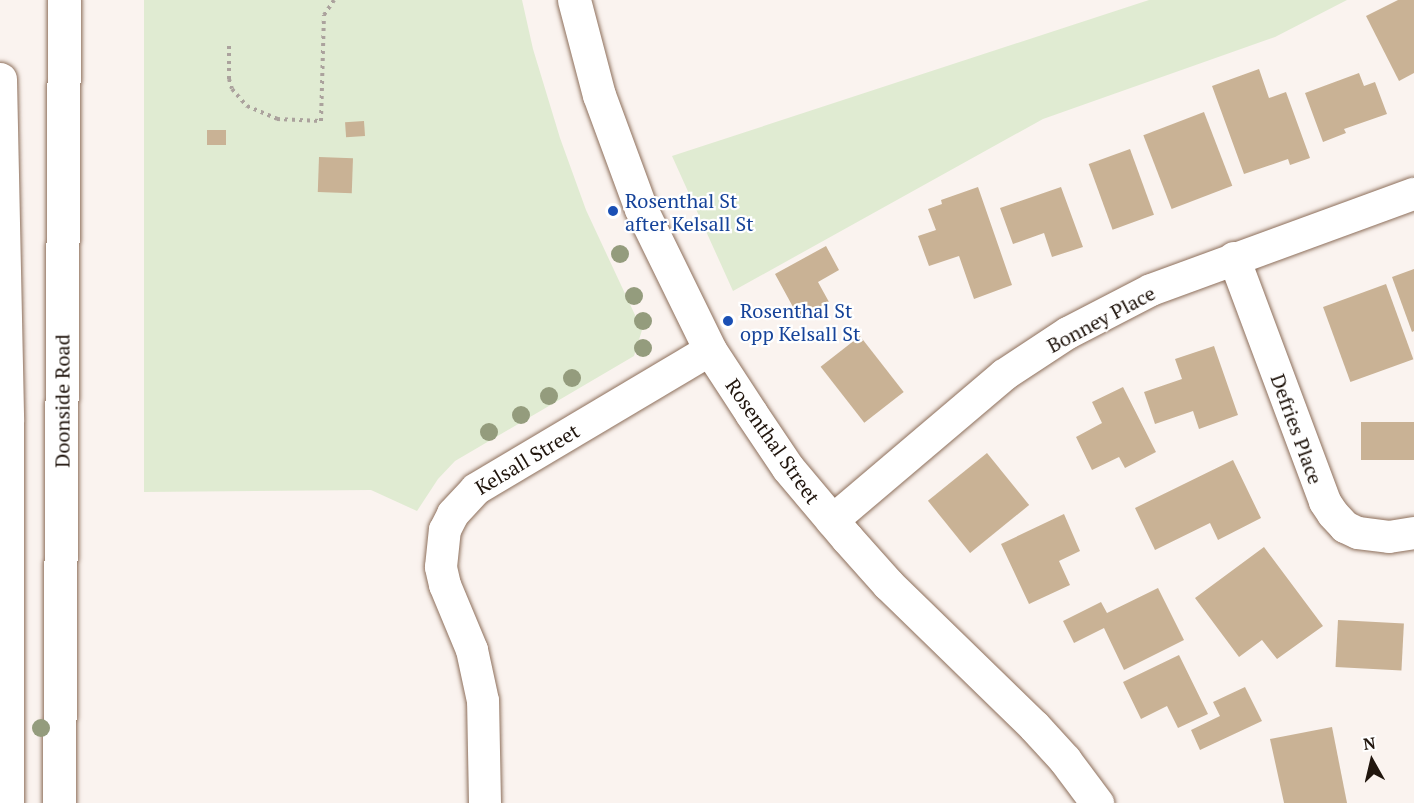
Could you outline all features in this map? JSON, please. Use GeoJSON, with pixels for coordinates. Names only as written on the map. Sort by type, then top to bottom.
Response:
{"type":"FeatureCollection","features":[{"type":"Feature","properties":{"kind":"main road","name":"Doonside Road"},"geometry":{"type":"LineString","coordinates":[[59,803],[64,0]]}},
{"type":"Feature","properties":{"kind":"main road","name":"Rosenthal Street"},"geometry":{"type":"LineString","coordinates":[[574,0],[599,95],[620,156],[663,258],[710,350],[788,468],[831,521],[888,584],[1034,726],[1065,760],[1097,803]]}},
{"type":"Feature","properties":{"kind":"main road"},"geometry":{"type":"LineString","coordinates":[[0,79],[7,421],[7,803]]}},
{"type":"Feature","properties":{"kind":"street","name":"Bonney Place"},"geometry":{"type":"LineString","coordinates":[[831,521],[1004,375],[1068,333],[1151,290],[1414,194]]}},
{"type":"Feature","properties":{"kind":"street","name":"Defries Place"},"geometry":{"type":"LineString","coordinates":[[1234,258],[1329,508],[1345,527],[1358,533],[1389,537],[1414,533]]}},
{"type":"Feature","properties":{"kind":"street","name":"Kelsall Street"},"geometry":{"type":"LineString","coordinates":[[485,803],[483,701],[472,650],[445,585],[441,567],[445,531],[453,514],[476,489],[710,350]]}},
{"type":"Feature","properties":{"kind":"path"},"geometry":{"type":"LineString","coordinates":[[229,46],[229,80],[232,89],[247,106],[277,119],[321,121],[324,15],[334,0]]}},
{"type":"Feature","properties":{"kind":"green space"},"geometry":{"type":"Polygon","coordinates":[[[144,0],[522,0],[533,49],[560,138],[586,210],[642,330],[634,356],[455,461],[438,479],[417,511],[371,490],[144,492],[144,0]]]}},
{"type":"Feature","properties":{"kind":"green space"},"geometry":{"type":"Polygon","coordinates":[[[1149,0],[1347,0],[1275,37],[1043,119],[733,291],[672,156],[1149,0]]]}},
{"type":"Feature","properties":{"kind":"building"},"geometry":{"type":"Polygon","coordinates":[[[1398,0],[1414,0],[1414,73],[1399,81],[1366,16],[1398,0]]]}},
{"type":"Feature","properties":{"kind":"building"},"geometry":{"type":"Polygon","coordinates":[[[1259,69],[1269,98],[1286,92],[1310,158],[1290,165],[1288,159],[1244,174],[1212,86],[1259,69]]]}},
{"type":"Feature","properties":{"kind":"building"},"geometry":{"type":"Polygon","coordinates":[[[1359,73],[1364,86],[1375,82],[1387,114],[1344,129],[1346,133],[1323,142],[1305,93],[1359,73]]]}},
{"type":"Feature","properties":{"kind":"building"},"geometry":{"type":"Polygon","coordinates":[[[1204,112],[1232,186],[1172,209],[1143,135],[1204,112]]]}},
{"type":"Feature","properties":{"kind":"building"},"geometry":{"type":"Polygon","coordinates":[[[364,121],[365,136],[346,137],[345,122],[364,121]]]}},
{"type":"Feature","properties":{"kind":"building"},"geometry":{"type":"Polygon","coordinates":[[[207,130],[226,130],[226,145],[207,145],[207,130]]]}},
{"type":"Feature","properties":{"kind":"building"},"geometry":{"type":"Polygon","coordinates":[[[1130,149],[1154,215],[1113,230],[1089,164],[1130,149]]]}},
{"type":"Feature","properties":{"kind":"building"},"geometry":{"type":"Polygon","coordinates":[[[319,157],[353,158],[352,193],[318,192],[319,157]]]}},
{"type":"Feature","properties":{"kind":"building"},"geometry":{"type":"Polygon","coordinates":[[[978,187],[1012,285],[974,299],[959,256],[929,266],[918,236],[936,230],[928,209],[942,204],[941,200],[978,187]]]}},
{"type":"Feature","properties":{"kind":"building"},"geometry":{"type":"Polygon","coordinates":[[[1061,187],[1083,247],[1052,257],[1044,233],[1013,244],[1000,208],[1061,187]]]}},
{"type":"Feature","properties":{"kind":"building"},"geometry":{"type":"Polygon","coordinates":[[[826,246],[839,270],[818,282],[829,302],[799,318],[775,274],[826,246]]]}},
{"type":"Feature","properties":{"kind":"building"},"geometry":{"type":"Polygon","coordinates":[[[1414,269],[1414,331],[1412,332],[1392,277],[1414,269]]]}},
{"type":"Feature","properties":{"kind":"building"},"geometry":{"type":"Polygon","coordinates":[[[1386,284],[1413,359],[1350,382],[1323,307],[1386,284]]]}},
{"type":"Feature","properties":{"kind":"building"},"geometry":{"type":"Polygon","coordinates":[[[860,336],[904,392],[864,423],[821,367],[860,336]]]}},
{"type":"Feature","properties":{"kind":"building"},"geometry":{"type":"Polygon","coordinates":[[[1214,346],[1238,415],[1199,429],[1193,411],[1155,424],[1144,392],[1182,379],[1175,359],[1214,346]]]}},
{"type":"Feature","properties":{"kind":"building"},"geometry":{"type":"Polygon","coordinates":[[[1123,387],[1156,452],[1125,468],[1119,457],[1092,470],[1076,437],[1102,423],[1092,402],[1123,387]]]}},
{"type":"Feature","properties":{"kind":"building"},"geometry":{"type":"Polygon","coordinates":[[[1361,422],[1414,422],[1414,460],[1361,460],[1361,422]]]}},
{"type":"Feature","properties":{"kind":"building"},"geometry":{"type":"Polygon","coordinates":[[[987,453],[1029,505],[970,553],[928,501],[987,453]]]}},
{"type":"Feature","properties":{"kind":"building"},"geometry":{"type":"Polygon","coordinates":[[[1233,460],[1261,518],[1218,540],[1210,523],[1155,550],[1135,508],[1233,460]]]}},
{"type":"Feature","properties":{"kind":"building"},"geometry":{"type":"Polygon","coordinates":[[[1064,514],[1080,551],[1059,561],[1070,585],[1029,604],[1001,544],[1064,514]]]}},
{"type":"Feature","properties":{"kind":"building"},"geometry":{"type":"Polygon","coordinates":[[[1264,547],[1323,626],[1277,659],[1262,640],[1239,657],[1195,598],[1264,547]]]}},
{"type":"Feature","properties":{"kind":"building"},"geometry":{"type":"Polygon","coordinates":[[[1158,588],[1184,640],[1124,670],[1104,628],[1074,643],[1063,621],[1101,602],[1107,613],[1158,588]]]}},
{"type":"Feature","properties":{"kind":"building"},"geometry":{"type":"Polygon","coordinates":[[[1338,620],[1404,623],[1401,670],[1336,667],[1338,620]]]}},
{"type":"Feature","properties":{"kind":"building"},"geometry":{"type":"Polygon","coordinates":[[[1179,655],[1208,714],[1178,728],[1167,706],[1141,719],[1123,682],[1179,655]]]}},
{"type":"Feature","properties":{"kind":"building"},"geometry":{"type":"Polygon","coordinates":[[[1245,687],[1262,721],[1200,750],[1191,730],[1220,716],[1213,702],[1245,687]]]}},
{"type":"Feature","properties":{"kind":"building"},"geometry":{"type":"Polygon","coordinates":[[[1332,727],[1347,803],[1284,803],[1270,739],[1332,727]]]}},
{"type":"Feature","properties":{"kind":"place","name":"Rosenthal St after Kelsall St"},"geometry":{"type":"Point","coordinates":[613,211]}},
{"type":"Feature","properties":{"kind":"place","name":"Rosenthal St opp Kelsall St"},"geometry":{"type":"Point","coordinates":[728,321]}}]}
